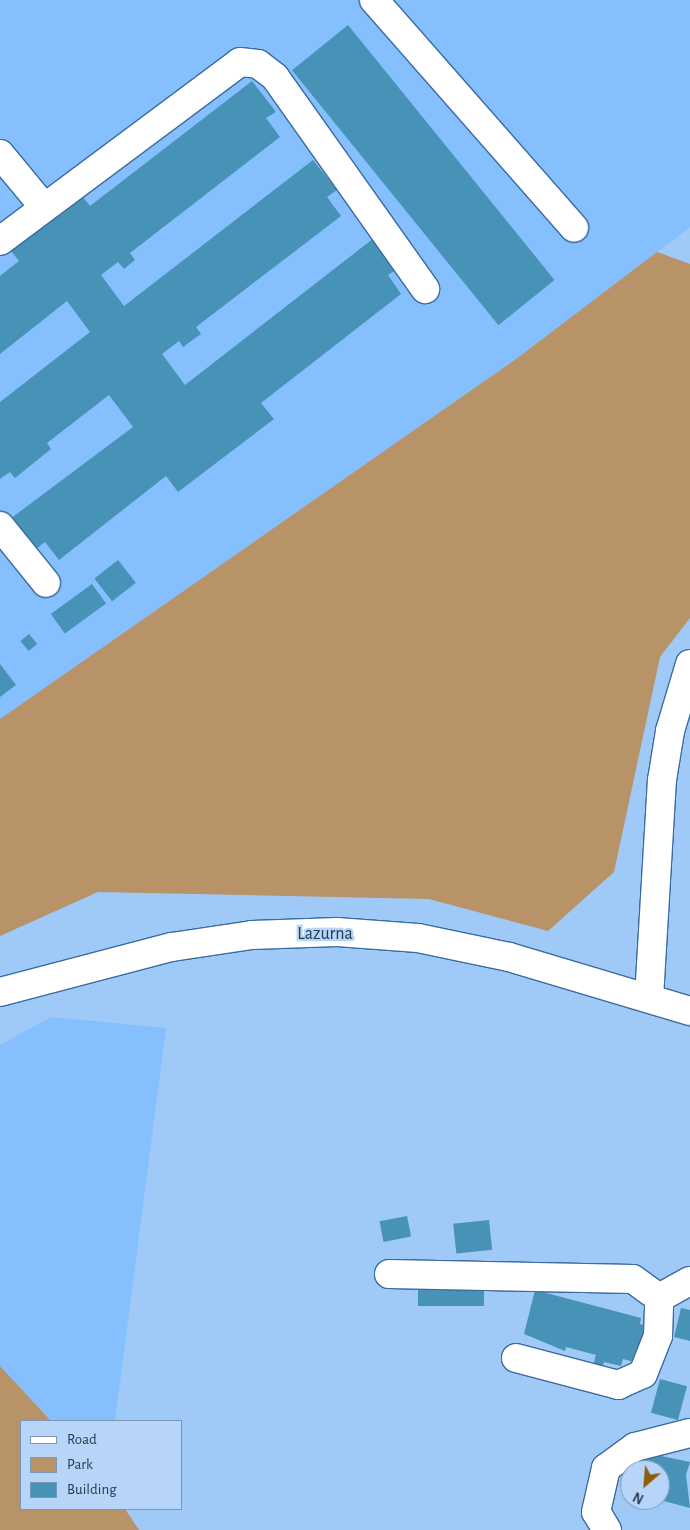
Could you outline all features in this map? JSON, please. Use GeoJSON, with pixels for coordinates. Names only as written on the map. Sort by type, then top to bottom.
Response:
{"type":"FeatureCollection","features":[{"type":"Feature","properties":{"kind":"street"},"geometry":{"type":"LineString","coordinates":[[374,0],[574,228]]}},
{"type":"Feature","properties":{"kind":"street"},"geometry":{"type":"LineString","coordinates":[[0,241],[43,206],[233,66],[240,62],[258,64],[275,77],[425,289]]}},
{"type":"Feature","properties":{"kind":"street"},"geometry":{"type":"LineString","coordinates":[[0,154],[43,206]]}},
{"type":"Feature","properties":{"kind":"street"},"geometry":{"type":"LineString","coordinates":[[0,526],[46,583]]}},
{"type":"Feature","properties":{"kind":"street"},"geometry":{"type":"LineString","coordinates":[[649,998],[662,780],[670,732],[690,664]]}},
{"type":"Feature","properties":{"kind":"street","name":"Lazurna"},"geometry":{"type":"LineString","coordinates":[[0,992],[172,947],[252,935],[336,932],[427,940],[509,958],[690,1011]]}},
{"type":"Feature","properties":{"kind":"street"},"geometry":{"type":"LineString","coordinates":[[389,1274],[633,1279],[659,1298]]}},
{"type":"Feature","properties":{"kind":"street"},"geometry":{"type":"LineString","coordinates":[[659,1298],[690,1281]]}},
{"type":"Feature","properties":{"kind":"street"},"geometry":{"type":"LineString","coordinates":[[516,1358],[618,1385],[643,1374],[658,1336],[659,1298]]}},
{"type":"Feature","properties":{"kind":"street"},"geometry":{"type":"LineString","coordinates":[[607,1530],[596,1512],[606,1468],[635,1447],[690,1433]]}},
{"type":"Feature","properties":{"kind":"shaded area"},"geometry":{"type":"Polygon","coordinates":[[[0,0],[690,0],[690,227],[516,359],[0,719],[0,0]]]}},
{"type":"Feature","properties":{"kind":"shaded area"},"geometry":{"type":"Polygon","coordinates":[[[51,1017],[166,1028],[115,1420],[50,1420],[0,1366],[0,1045],[51,1017]]]}},
{"type":"Feature","properties":{"kind":"green space"},"geometry":{"type":"Polygon","coordinates":[[[657,252],[690,264],[690,618],[660,657],[614,872],[548,931],[429,899],[98,892],[0,936],[0,719],[516,359],[657,252]]]}},
{"type":"Feature","properties":{"kind":"green space"},"geometry":{"type":"Polygon","coordinates":[[[0,1366],[50,1420],[20,1420],[20,1510],[126,1510],[139,1530],[0,1530],[0,1366]]]}},
{"type":"Feature","properties":{"kind":"building"},"geometry":{"type":"Polygon","coordinates":[[[348,25],[554,280],[498,325],[292,70],[348,25]]]}},
{"type":"Feature","properties":{"kind":"building"},"geometry":{"type":"Polygon","coordinates":[[[252,81],[276,112],[266,118],[280,137],[130,253],[135,260],[124,269],[118,262],[101,275],[124,306],[313,160],[337,190],[327,197],[341,216],[196,327],[201,334],[183,347],[179,341],[162,354],[185,385],[374,238],[397,269],[388,275],[401,294],[261,403],[274,419],[178,492],[166,476],[59,560],[45,542],[35,550],[10,519],[133,427],[109,395],[47,443],[51,449],[15,478],[10,472],[0,479],[0,402],[90,332],[67,301],[0,354],[0,276],[19,261],[7,246],[78,191],[90,206],[252,81]]]}},
{"type":"Feature","properties":{"kind":"building"},"geometry":{"type":"Polygon","coordinates":[[[118,560],[136,583],[112,601],[94,578],[118,560]]]}},
{"type":"Feature","properties":{"kind":"building"},"geometry":{"type":"Polygon","coordinates":[[[92,584],[106,603],[65,633],[51,614],[92,584]]]}},
{"type":"Feature","properties":{"kind":"building"},"geometry":{"type":"Polygon","coordinates":[[[29,634],[37,644],[29,651],[20,641],[29,634]]]}},
{"type":"Feature","properties":{"kind":"building"},"geometry":{"type":"Polygon","coordinates":[[[0,664],[16,685],[0,697],[0,664]]]}},
{"type":"Feature","properties":{"kind":"building"},"geometry":{"type":"Polygon","coordinates":[[[407,1216],[411,1237],[384,1242],[380,1221],[407,1216]]]}},
{"type":"Feature","properties":{"kind":"building"},"geometry":{"type":"Polygon","coordinates":[[[489,1220],[492,1250],[456,1254],[453,1224],[489,1220]]]}},
{"type":"Feature","properties":{"kind":"building"},"geometry":{"type":"Polygon","coordinates":[[[418,1282],[484,1282],[484,1306],[418,1306],[418,1282]]]}},
{"type":"Feature","properties":{"kind":"building"},"geometry":{"type":"Polygon","coordinates":[[[535,1290],[641,1318],[640,1324],[652,1327],[642,1364],[623,1359],[621,1366],[604,1362],[602,1368],[593,1365],[596,1355],[566,1347],[565,1351],[524,1334],[535,1290]]]}},
{"type":"Feature","properties":{"kind":"building"},"geometry":{"type":"Polygon","coordinates":[[[681,1308],[690,1310],[690,1341],[674,1337],[681,1308]]]}},
{"type":"Feature","properties":{"kind":"building"},"geometry":{"type":"Polygon","coordinates":[[[660,1379],[687,1386],[678,1420],[651,1413],[660,1379]]]}},
{"type":"Feature","properties":{"kind":"building"},"geometry":{"type":"Polygon","coordinates":[[[647,1453],[690,1462],[686,1475],[690,1508],[670,1503],[670,1460],[645,1460],[647,1453]]]}}]}
